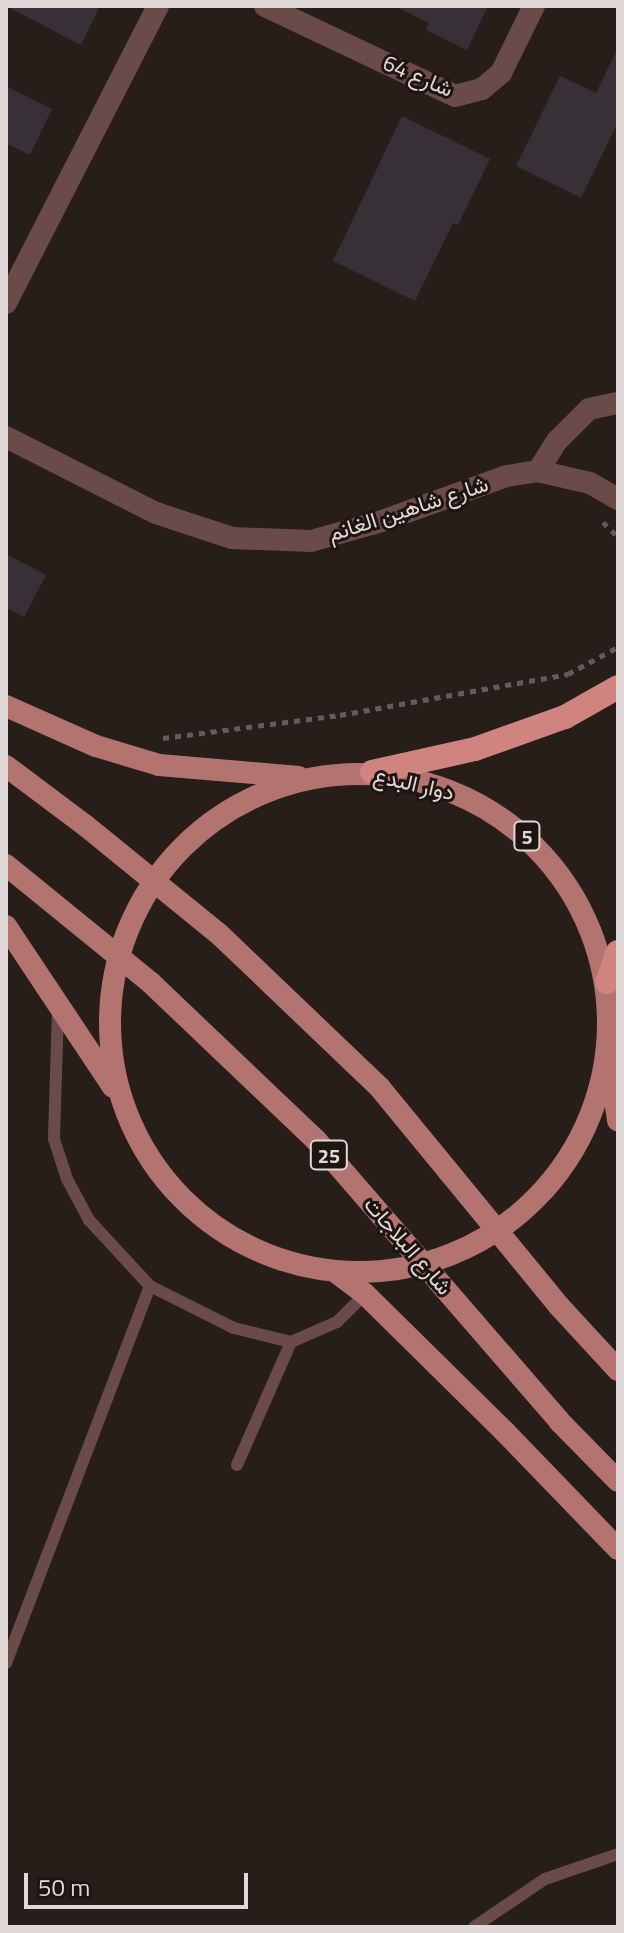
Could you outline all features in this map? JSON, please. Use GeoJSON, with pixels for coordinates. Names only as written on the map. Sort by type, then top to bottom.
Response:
{"type":"FeatureCollection","features":[{"type":"Feature","properties":{"kind":"highway","name":"5"},"geometry":{"type":"LineString","coordinates":[[372,772],[475,749],[565,717],[618,687]]}},
{"type":"Feature","properties":{"kind":"highway","name":"5"},"geometry":{"type":"LineString","coordinates":[[607,982],[618,952]]}},
{"type":"Feature","properties":{"kind":"main road"},"geometry":{"type":"LineString","coordinates":[[6,706],[96,746],[159,765],[303,778]]}},
{"type":"Feature","properties":{"kind":"main road"},"geometry":{"type":"LineString","coordinates":[[6,766],[86,826],[219,934],[380,1088],[559,1306],[618,1370]]}},
{"type":"Feature","properties":{"kind":"main road","name":"دوار البدع"},"geometry":{"type":"LineString","coordinates":[[372,772],[455,790],[526,835],[579,901],[607,982],[614,1021],[588,1122],[567,1161],[529,1206],[482,1241],[428,1264],[337,1273],[258,1252],[209,1223],[167,1183],[136,1135],[118,1095],[110,1016],[120,951],[147,891],[189,840],[242,801],[303,778],[372,772]]}},
{"type":"Feature","properties":{"kind":"main road","name":"شارع البلاجات"},"geometry":{"type":"LineString","coordinates":[[6,865],[151,983],[316,1140],[559,1421],[618,1481]]}},
{"type":"Feature","properties":{"kind":"main road"},"geometry":{"type":"LineString","coordinates":[[6,926],[118,1095]]}},
{"type":"Feature","properties":{"kind":"main road"},"geometry":{"type":"LineString","coordinates":[[608,1053],[618,1120]]}},
{"type":"Feature","properties":{"kind":"main road"},"geometry":{"type":"LineString","coordinates":[[337,1273],[365,1294],[618,1549]]}},
{"type":"Feature","properties":{"kind":"street"},"geometry":{"type":"LineString","coordinates":[[6,303],[158,6]]}},
{"type":"Feature","properties":{"kind":"street","name":"شارع 64"},"geometry":{"type":"LineString","coordinates":[[265,6],[455,96],[482,89],[501,73],[534,6]]}},
{"type":"Feature","properties":{"kind":"street"},"geometry":{"type":"LineString","coordinates":[[538,471],[557,441],[589,409],[618,403]]}},
{"type":"Feature","properties":{"kind":"street","name":"شارع شاهين الغانم"},"geometry":{"type":"LineString","coordinates":[[6,437],[156,513],[232,538],[311,541],[382,521],[507,476],[538,471],[590,483],[618,499]]}},
{"type":"Feature","properties":{"kind":"street"},"geometry":{"type":"LineString","coordinates":[[590,483],[618,514]]}},
{"type":"Feature","properties":{"kind":"lane"},"geometry":{"type":"LineString","coordinates":[[59,1002],[54,1139],[67,1179],[89,1220],[150,1286],[234,1328],[291,1342],[337,1322],[365,1294]]}},
{"type":"Feature","properties":{"kind":"lane"},"geometry":{"type":"LineString","coordinates":[[6,1663],[150,1286]]}},
{"type":"Feature","properties":{"kind":"lane"},"geometry":{"type":"LineString","coordinates":[[237,1465],[291,1342]]}},
{"type":"Feature","properties":{"kind":"lane"},"geometry":{"type":"LineString","coordinates":[[474,1927],[545,1879],[618,1854]]}},
{"type":"Feature","properties":{"kind":"path"},"geometry":{"type":"LineString","coordinates":[[159,765],[163,738],[340,715],[568,674],[618,647]]}},
{"type":"Feature","properties":{"kind":"building"},"geometry":{"type":"Polygon","coordinates":[[[6,6],[100,6],[81,45],[6,6]]]}},
{"type":"Feature","properties":{"kind":"building"},"geometry":{"type":"Polygon","coordinates":[[[395,6],[488,6],[467,50],[426,30],[429,23],[395,6]]]}},
{"type":"Feature","properties":{"kind":"building"},"geometry":{"type":"Polygon","coordinates":[[[618,48],[618,122],[581,198],[516,166],[560,76],[596,93],[618,48]]]}},
{"type":"Feature","properties":{"kind":"building"},"geometry":{"type":"Polygon","coordinates":[[[6,86],[52,109],[30,155],[6,143],[6,86]]]}},
{"type":"Feature","properties":{"kind":"building"},"geometry":{"type":"Polygon","coordinates":[[[402,116],[490,159],[458,225],[453,223],[415,301],[333,261],[402,116]]]}},
{"type":"Feature","properties":{"kind":"building"},"geometry":{"type":"Polygon","coordinates":[[[6,554],[46,575],[24,617],[6,608],[6,554]]]}}]}
